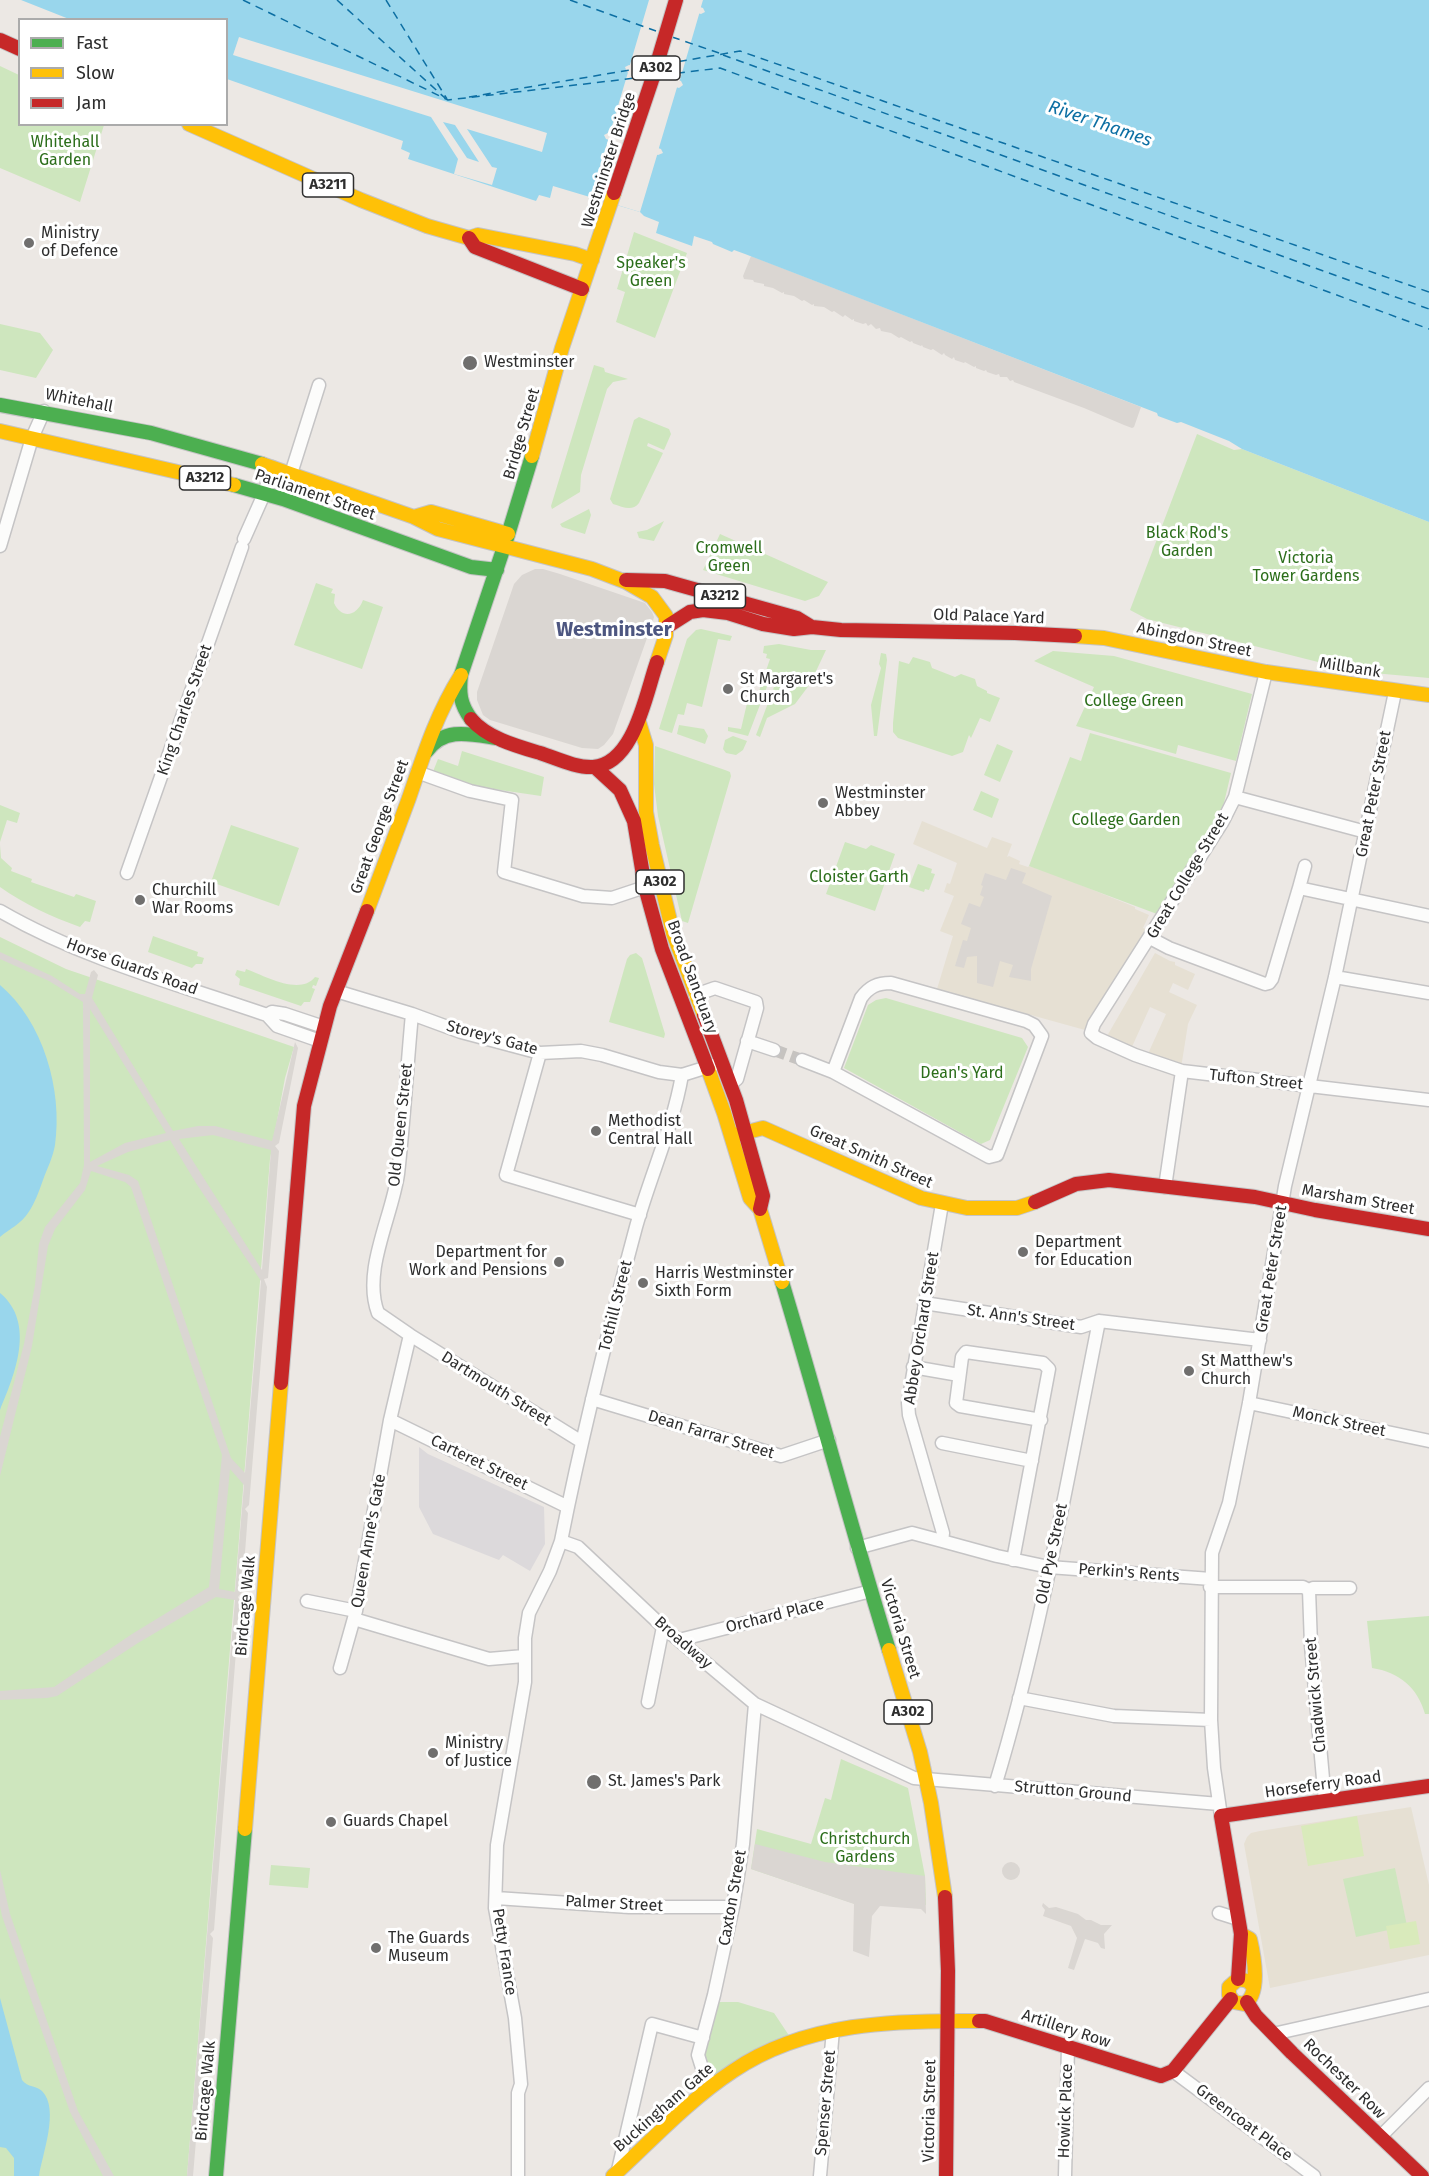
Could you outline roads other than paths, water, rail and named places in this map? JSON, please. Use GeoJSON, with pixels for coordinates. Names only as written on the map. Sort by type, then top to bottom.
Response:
{"type":"FeatureCollection","features":[{"type":"Feature","properties":{"kind":"main road","name":"Westminster Bridge"},"geometry":{"type":"LineString","coordinates":[[592,260],[612,204],[676,0]]}},
{"type":"Feature","properties":{"kind":"main road"},"geometry":{"type":"LineString","coordinates":[[0,40],[18,48]]}},
{"type":"Feature","properties":{"kind":"main road","name":"A3211"},"geometry":{"type":"LineString","coordinates":[[194,126],[361,200],[427,226],[469,238],[478,235],[575,254],[592,260]]}},
{"type":"Feature","properties":{"kind":"main road","name":"A3211"},"geometry":{"type":"LineString","coordinates":[[469,238],[475,247],[582,289]]}},
{"type":"Feature","properties":{"kind":"main road","name":"Bridge Street"},"geometry":{"type":"LineString","coordinates":[[509,544],[562,348],[592,260]]}},
{"type":"Feature","properties":{"kind":"main road","name":"Whitehall"},"geometry":{"type":"LineString","coordinates":[[0,405],[44,411],[151,434]]}},
{"type":"Feature","properties":{"kind":"main road","name":"A3212"},"geometry":{"type":"LineString","coordinates":[[0,431],[32,438]]}},
{"type":"Feature","properties":{"kind":"main road","name":"Parliament Street"},"geometry":{"type":"LineString","coordinates":[[151,434],[272,467],[414,517],[426,525],[478,542],[509,544],[625,580]]}},
{"type":"Feature","properties":{"kind":"main road","name":"Parliament Street"},"geometry":{"type":"LineString","coordinates":[[32,438],[236,485],[283,499],[471,567]]}},
{"type":"Feature","properties":{"kind":"main road","name":"Great George Street"},"geometry":{"type":"LineString","coordinates":[[320,1041],[336,991],[391,849],[432,728],[461,675],[497,570],[509,544]]}},
{"type":"Feature","properties":{"kind":"main road","name":"Great George Street"},"geometry":{"type":"LineString","coordinates":[[478,628],[491,620],[509,544]]}},
{"type":"Feature","properties":{"kind":"main road","name":"Great George Street"},"geometry":{"type":"LineString","coordinates":[[471,567],[478,582],[476,614],[478,628]]}},
{"type":"Feature","properties":{"kind":"main road","name":"A3212"},"geometry":{"type":"LineString","coordinates":[[471,567],[497,570]]}},
{"type":"Feature","properties":{"kind":"main road"},"geometry":{"type":"LineString","coordinates":[[595,767],[621,750],[639,722],[668,626],[662,606],[625,580]]}},
{"type":"Feature","properties":{"kind":"main road","name":"A3212"},"geometry":{"type":"LineString","coordinates":[[625,580],[665,581],[797,618],[812,627]]}},
{"type":"Feature","properties":{"kind":"main road","name":"A3212"},"geometry":{"type":"LineString","coordinates":[[668,626],[690,612],[703,610],[728,613],[764,624],[794,629],[812,627]]}},
{"type":"Feature","properties":{"kind":"main road","name":"Old Palace Yard"},"geometry":{"type":"LineString","coordinates":[[812,627],[1015,633],[1114,640]]}},
{"type":"Feature","properties":{"kind":"main road","name":"Abingdon Street"},"geometry":{"type":"LineString","coordinates":[[1114,640],[1266,672]]}},
{"type":"Feature","properties":{"kind":"main road","name":"Millbank"},"geometry":{"type":"LineString","coordinates":[[1266,672],[1429,695]]}},
{"type":"Feature","properties":{"kind":"main road","name":"A302"},"geometry":{"type":"LineString","coordinates":[[461,675],[459,690],[468,715],[478,728],[496,738],[529,750],[595,767]]}},
{"type":"Feature","properties":{"kind":"main road","name":"Broad Sanctuary"},"geometry":{"type":"LineString","coordinates":[[639,722],[646,745],[646,812],[673,933],[730,1084],[738,1134]]}},
{"type":"Feature","properties":{"kind":"main road"},"geometry":{"type":"LineString","coordinates":[[423,757],[437,738],[448,734],[458,733],[496,738]]}},
{"type":"Feature","properties":{"kind":"main road","name":"Broad Sanctuary"},"geometry":{"type":"LineString","coordinates":[[595,767],[620,790],[627,806],[636,830],[645,887],[662,949],[707,1068],[738,1134]]}},
{"type":"Feature","properties":{"kind":"main road","name":"Birdcage Walk"},"geometry":{"type":"LineString","coordinates":[[216,2176],[304,1106],[320,1041]]}},
{"type":"Feature","properties":{"kind":"main road","name":"Great Smith Street"},"geometry":{"type":"LineString","coordinates":[[738,1134],[763,1128],[921,1198],[968,1208],[1017,1208],[1054,1195],[1076,1184],[1109,1180],[1247,1196],[1282,1203]]}},
{"type":"Feature","properties":{"kind":"main road","name":"Victoria Street"},"geometry":{"type":"LineString","coordinates":[[738,1134],[750,1198],[760,1209],[829,1440],[858,1548],[921,1752],[927,1780],[945,1895],[948,1971],[946,2176]]}},
{"type":"Feature","properties":{"kind":"main road","name":"Marsham Street"},"geometry":{"type":"LineString","coordinates":[[1282,1203],[1429,1228]]}},
{"type":"Feature","properties":{"kind":"main road","name":"Horseferry Road"},"geometry":{"type":"LineString","coordinates":[[1220,1810],[1325,1801],[1429,1786]]}},
{"type":"Feature","properties":{"kind":"main road"},"geometry":{"type":"LineString","coordinates":[[1220,1810],[1241,1934],[1238,1979]]}},
{"type":"Feature","properties":{"kind":"main road"},"geometry":{"type":"LineString","coordinates":[[1241,1934],[1250,1939],[1252,1946],[1255,1971],[1254,1993],[1247,2002],[1237,2003],[1231,1999],[1229,1987],[1238,1979],[1245,1979],[1253,1986]]}},
{"type":"Feature","properties":{"kind":"main road"},"geometry":{"type":"LineString","coordinates":[[1173,2071],[1231,1999]]}},
{"type":"Feature","properties":{"kind":"main road","name":"Rochester Row"},"geometry":{"type":"LineString","coordinates":[[1247,2002],[1256,2016],[1273,2034],[1422,2176]]}},
{"type":"Feature","properties":{"kind":"main road","name":"Buckingham Gate"},"geometry":{"type":"LineString","coordinates":[[615,2173],[713,2085],[734,2070],[767,2052],[801,2038],[833,2030],[915,2020],[946,2019]]}},
{"type":"Feature","properties":{"kind":"main road","name":"Artillery Row"},"geometry":{"type":"LineString","coordinates":[[946,2019],[985,2021],[1158,2076],[1173,2071]]}},
{"type":"Feature","properties":{"kind":"street"},"geometry":{"type":"LineString","coordinates":[[283,499],[320,385]]}},
{"type":"Feature","properties":{"kind":"street"},"geometry":{"type":"LineString","coordinates":[[0,546],[32,438],[44,411]]}},
{"type":"Feature","properties":{"kind":"street","name":"King Charles Street"},"geometry":{"type":"LineString","coordinates":[[127,873],[272,467]]}},
{"type":"Feature","properties":{"kind":"street","name":"Great College Street"},"geometry":{"type":"LineString","coordinates":[[1091,1033],[1094,1024],[1223,821],[1235,797],[1266,672]]}},
{"type":"Feature","properties":{"kind":"street","name":"Great Peter Street"},"geometry":{"type":"LineString","coordinates":[[1220,1810],[1211,1720],[1212,1553],[1229,1503],[1249,1403],[1282,1203],[1335,977],[1395,692]]}},
{"type":"Feature","properties":{"kind":"street"},"geometry":{"type":"LineString","coordinates":[[417,772],[470,790],[512,800],[504,872],[583,896],[612,898],[645,887]]}},
{"type":"Feature","properties":{"kind":"street"},"geometry":{"type":"LineString","coordinates":[[1235,797],[1366,832]]}},
{"type":"Feature","properties":{"kind":"street"},"geometry":{"type":"LineString","coordinates":[[1150,938],[1260,983],[1269,983],[1305,866]]}},
{"type":"Feature","properties":{"kind":"street"},"geometry":{"type":"LineString","coordinates":[[1299,888],[1429,916]]}},
{"type":"Feature","properties":{"kind":"street","name":"Horse Guards Road"},"geometry":{"type":"LineString","coordinates":[[0,911],[27,927],[92,955],[267,1015],[277,1026],[320,1041]]}},
{"type":"Feature","properties":{"kind":"street"},"geometry":{"type":"LineString","coordinates":[[1335,977],[1429,993]]}},
{"type":"Feature","properties":{"kind":"street"},"geometry":{"type":"LineString","coordinates":[[802,1060],[833,1072],[988,1157],[997,1155],[1042,1036],[1034,1025],[1026,1021],[891,983],[879,983],[868,989],[861,998],[833,1072]]}},
{"type":"Feature","properties":{"kind":"street"},"geometry":{"type":"LineString","coordinates":[[695,995],[715,988],[756,1002],[757,1008],[737,1079],[730,1084]]}},
{"type":"Feature","properties":{"kind":"street","name":"Storey's Gate"},"geometry":{"type":"LineString","coordinates":[[336,991],[412,1014],[461,1032],[540,1053],[581,1051],[602,1054],[659,1072],[682,1075],[721,1064]]}},
{"type":"Feature","properties":{"kind":"street","name":"Horse Guards Road"},"geometry":{"type":"LineString","coordinates":[[267,1015],[272,1012],[285,1014],[324,1027]]}},
{"type":"Feature","properties":{"kind":"street","name":"Old Queen Street"},"geometry":{"type":"LineString","coordinates":[[410,1335],[378,1313],[375,1306],[375,1280],[378,1253],[397,1177],[412,1014]]}},
{"type":"Feature","properties":{"kind":"street","name":"Tufton Street"},"geometry":{"type":"LineString","coordinates":[[1091,1033],[1135,1055],[1182,1071],[1294,1086],[1308,1085],[1429,1100]]}},
{"type":"Feature","properties":{"kind":"street"},"geometry":{"type":"LineString","coordinates":[[747,1041],[774,1050]]}},
{"type":"Feature","properties":{"kind":"street"},"geometry":{"type":"LineString","coordinates":[[540,1053],[506,1175],[640,1215]]}},
{"type":"Feature","properties":{"kind":"street"},"geometry":{"type":"LineString","coordinates":[[1165,1187],[1182,1071]]}},
{"type":"Feature","properties":{"kind":"street","name":"Tothill Street"},"geometry":{"type":"LineString","coordinates":[[561,1541],[592,1399],[640,1215],[682,1075]]}},
{"type":"Feature","properties":{"kind":"street","name":"Abbey Orchard Street"},"geometry":{"type":"LineString","coordinates":[[942,1204],[908,1402],[909,1415],[943,1533],[942,1540]]}},
{"type":"Feature","properties":{"kind":"street","name":"St. Ann's Street"},"geometry":{"type":"LineString","coordinates":[[924,1303],[1080,1327],[1099,1321],[1260,1340]]}},
{"type":"Feature","properties":{"kind":"street","name":"Old Pye Street"},"geometry":{"type":"LineString","coordinates":[[995,1786],[1019,1698],[1049,1567],[1099,1321]]}},
{"type":"Feature","properties":{"kind":"street","name":"Queen Anne's Gate"},"geometry":{"type":"LineString","coordinates":[[410,1335],[390,1420],[355,1615],[489,1659],[524,1656]]}},
{"type":"Feature","properties":{"kind":"street","name":"Dartmouth Street"},"geometry":{"type":"LineString","coordinates":[[410,1335],[582,1442]]}},
{"type":"Feature","properties":{"kind":"street"},"geometry":{"type":"LineString","coordinates":[[1013,1560],[1041,1420],[1049,1370],[1043,1363],[966,1352],[962,1357],[956,1403],[960,1406],[1041,1420]]}},
{"type":"Feature","properties":{"kind":"street"},"geometry":{"type":"LineString","coordinates":[[913,1367],[959,1375]]}},
{"type":"Feature","properties":{"kind":"street","name":"Dean Farrar Street"},"geometry":{"type":"LineString","coordinates":[[592,1399],[781,1456],[829,1440]]}},
{"type":"Feature","properties":{"kind":"street","name":"Monck Street"},"geometry":{"type":"LineString","coordinates":[[1249,1403],[1429,1441]]}},
{"type":"Feature","properties":{"kind":"street","name":"Carteret Street"},"geometry":{"type":"LineString","coordinates":[[390,1420],[568,1507]]}},
{"type":"Feature","properties":{"kind":"street"},"geometry":{"type":"LineString","coordinates":[[942,1443],[1032,1461]]}},
{"type":"Feature","properties":{"kind":"street"},"geometry":{"type":"LineString","coordinates":[[858,1548],[912,1533],[942,1540]]}},
{"type":"Feature","properties":{"kind":"street","name":"Perkin's Rents"},"geometry":{"type":"LineString","coordinates":[[942,1540],[1013,1560],[1049,1567],[1211,1583]]}},
{"type":"Feature","properties":{"kind":"street"},"geometry":{"type":"LineString","coordinates":[[524,1656],[529,1613],[550,1571],[561,1541]]}},
{"type":"Feature","properties":{"kind":"street","name":"Broadway"},"geometry":{"type":"LineString","coordinates":[[561,1541],[578,1547],[663,1627],[755,1704],[914,1778],[927,1780]]}},
{"type":"Feature","properties":{"kind":"street"},"geometry":{"type":"LineString","coordinates":[[1211,1583],[1303,1587],[1309,1590],[1313,1587],[1350,1588]]}},
{"type":"Feature","properties":{"kind":"street","name":"Chadwick Street"},"geometry":{"type":"LineString","coordinates":[[1309,1590],[1311,1645],[1325,1801]]}},
{"type":"Feature","properties":{"kind":"street","name":"Orchard Place"},"geometry":{"type":"LineString","coordinates":[[679,1640],[871,1591]]}},
{"type":"Feature","properties":{"kind":"street"},"geometry":{"type":"LineString","coordinates":[[307,1601],[355,1615],[340,1668]]}},
{"type":"Feature","properties":{"kind":"street"},"geometry":{"type":"LineString","coordinates":[[648,1702],[663,1627]]}},
{"type":"Feature","properties":{"kind":"street","name":"Petty France"},"geometry":{"type":"LineString","coordinates":[[518,2176],[518,2093],[521,2084],[515,2018],[495,1908],[497,1845],[525,1682],[524,1656]]}},
{"type":"Feature","properties":{"kind":"street"},"geometry":{"type":"LineString","coordinates":[[1019,1698],[1114,1716],[1211,1720]]}},
{"type":"Feature","properties":{"kind":"street","name":"Caxton Street"},"geometry":{"type":"LineString","coordinates":[[713,2085],[703,2071],[698,2055],[733,1907],[743,1844],[755,1704]]}},
{"type":"Feature","properties":{"kind":"street","name":"Strutton Ground"},"geometry":{"type":"LineString","coordinates":[[927,1780],[1196,1803],[1220,1810]]}},
{"type":"Feature","properties":{"kind":"street","name":"Palmer Street"},"geometry":{"type":"LineString","coordinates":[[496,1898],[629,1907],[733,1907]]}},
{"type":"Feature","properties":{"kind":"street"},"geometry":{"type":"LineString","coordinates":[[1219,1913],[1238,1919]]}},
{"type":"Feature","properties":{"kind":"street"},"geometry":{"type":"LineString","coordinates":[[1273,2034],[1429,2000]]}},
{"type":"Feature","properties":{"kind":"street"},"geometry":{"type":"LineString","coordinates":[[615,2173],[652,2024],[703,2038]]}},
{"type":"Feature","properties":{"kind":"street","name":"Spenser Street"},"geometry":{"type":"LineString","coordinates":[[820,2176],[833,2030]]}},
{"type":"Feature","properties":{"kind":"street","name":"Howick Place"},"geometry":{"type":"LineString","coordinates":[[1065,2176],[1068,2046]]}},
{"type":"Feature","properties":{"kind":"street","name":"Greencoat Place"},"geometry":{"type":"LineString","coordinates":[[1173,2071],[1314,2176]]}},
{"type":"Feature","properties":{"kind":"street"},"geometry":{"type":"LineString","coordinates":[[1380,2137],[1429,2088]]}},
{"type":"Feature","properties":{"kind":"water","name":"River Thames"},"geometry":{"type":"Polygon","coordinates":[[[21,0],[655,0],[701,14],[705,12],[703,8],[678,0],[1429,0],[1429,522],[1242,449],[1229,441],[1181,422],[1177,423],[1158,416],[1157,413],[745,254],[734,250],[732,252],[694,236],[692,246],[656,233],[659,222],[640,212],[553,186],[550,198],[539,195],[536,201],[408,159],[410,153],[401,149],[403,141],[228,79],[228,18],[66,18],[21,0]],[[629,65],[625,67],[627,72],[679,88],[683,85],[681,81],[629,65]],[[608,133],[604,135],[606,139],[658,155],[663,153],[661,149],[608,133]]]}},
{"type":"Feature","properties":{"kind":"water"},"geometry":{"type":"Polygon","coordinates":[[[0,985],[28,1017],[47,1058],[56,1102],[57,1124],[53,1154],[33,1205],[22,1220],[0,1237],[0,985]]]}},
{"type":"Feature","properties":{"kind":"water"},"geometry":{"type":"Polygon","coordinates":[[[0,1293],[11,1305],[20,1334],[16,1365],[0,1410],[0,1293]]]}},
{"type":"Feature","properties":{"kind":"water"},"geometry":{"type":"Polygon","coordinates":[[[0,1998],[22,2080],[42,2091],[50,2109],[39,2176],[14,2176],[14,2158],[6,2148],[0,2147],[0,1998]]]}},
{"type":"Feature","properties":{"kind":"tunnel"},"geometry":{"type":"LineString","coordinates":[[774,1050],[802,1060]]}},
{"type":"Feature","properties":{"kind":"place","name":"Ministry of Defence"},"geometry":{"type":"Point","coordinates":[29,243]}},
{"type":"Feature","properties":{"kind":"place","name":"Westminster"},"geometry":{"type":"Point","coordinates":[470,363]}},
{"type":"Feature","properties":{"kind":"place","name":"St Margaret's Church"},"geometry":{"type":"Point","coordinates":[728,689]}},
{"type":"Feature","properties":{"kind":"place","name":"Westminster Abbey"},"geometry":{"type":"Point","coordinates":[823,803]}},
{"type":"Feature","properties":{"kind":"place","name":"Churchill War Rooms"},"geometry":{"type":"Point","coordinates":[140,900]}},
{"type":"Feature","properties":{"kind":"place","name":"Methodist Central Hall"},"geometry":{"type":"Point","coordinates":[596,1131]}},
{"type":"Feature","properties":{"kind":"place","name":"Department for Education"},"geometry":{"type":"Point","coordinates":[1023,1252]}},
{"type":"Feature","properties":{"kind":"place","name":"Department for Work and Pensions"},"geometry":{"type":"Point","coordinates":[559,1262]}},
{"type":"Feature","properties":{"kind":"place","name":"Harris Westminster Sixth Form"},"geometry":{"type":"Point","coordinates":[643,1283]}},
{"type":"Feature","properties":{"kind":"place","name":"St Matthew's Church"},"geometry":{"type":"Point","coordinates":[1189,1371]}},
{"type":"Feature","properties":{"kind":"place","name":"Ministry of Justice"},"geometry":{"type":"Point","coordinates":[433,1753]}},
{"type":"Feature","properties":{"kind":"place","name":"St. James's Park"},"geometry":{"type":"Point","coordinates":[594,1782]}},
{"type":"Feature","properties":{"kind":"place","name":"Guards Chapel"},"geometry":{"type":"Point","coordinates":[331,1822]}},
{"type":"Feature","properties":{"kind":"place","name":"The Guards Museum"},"geometry":{"type":"Point","coordinates":[376,1948]}},
{"type":"Feature","properties":{"kind":"district","name":"Westminster"},"geometry":{"type":"Point","coordinates":[614,630]}},
{"type":"Feature","properties":{"kind":"park label","name":"Whitehall Garden"},"geometry":{"type":"Point","coordinates":[65,152]}},
{"type":"Feature","properties":{"kind":"park label","name":"Speaker's Green"},"geometry":{"type":"Point","coordinates":[651,273]}},
{"type":"Feature","properties":{"kind":"park label","name":"Black Rod's Garden"},"geometry":{"type":"Point","coordinates":[1187,543]}},
{"type":"Feature","properties":{"kind":"park label","name":"Cromwell Green"},"geometry":{"type":"Point","coordinates":[729,558]}},
{"type":"Feature","properties":{"kind":"park label","name":"Victoria Tower Gardens"},"geometry":{"type":"Point","coordinates":[1306,568]}},
{"type":"Feature","properties":{"kind":"park label","name":"College Green"},"geometry":{"type":"Point","coordinates":[1134,702]}},
{"type":"Feature","properties":{"kind":"park label","name":"College Garden"},"geometry":{"type":"Point","coordinates":[1126,821]}},
{"type":"Feature","properties":{"kind":"park label","name":"Cloister Garth"},"geometry":{"type":"Point","coordinates":[859,878]}},
{"type":"Feature","properties":{"kind":"park label","name":"Dean's Yard"},"geometry":{"type":"Point","coordinates":[962,1074]}},
{"type":"Feature","properties":{"kind":"park label","name":"Christchurch Gardens"},"geometry":{"type":"Point","coordinates":[865,1849]}}]}
